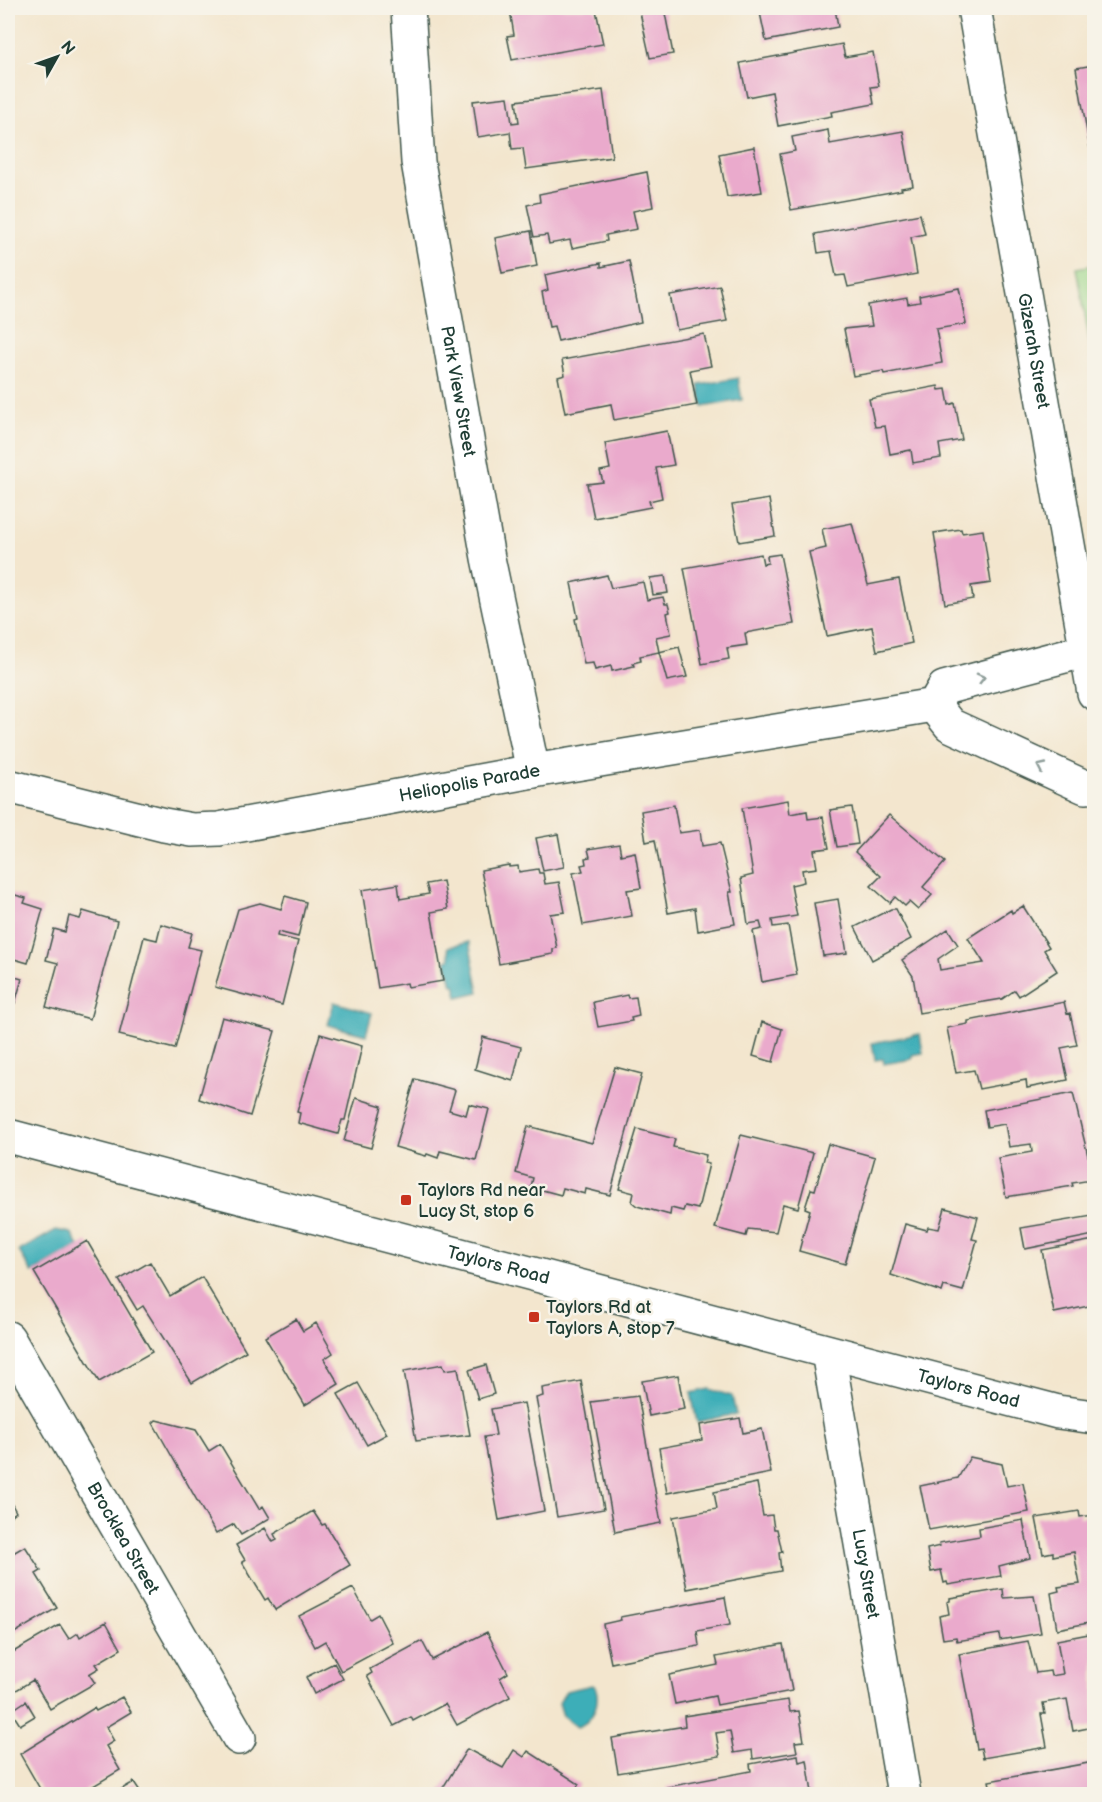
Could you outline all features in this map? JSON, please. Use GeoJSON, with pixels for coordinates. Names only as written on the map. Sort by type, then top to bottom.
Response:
{"type":"FeatureCollection","features":[{"type":"Feature","properties":{"kind":"street","name":"Park View Street"},"geometry":{"type":"LineString","coordinates":[[408,8],[418,162],[488,558],[533,771]]}},
{"type":"Feature","properties":{"kind":"street","name":"Gizerah Street"},"geometry":{"type":"LineString","coordinates":[[974,8],[1095,693]]}},
{"type":"Feature","properties":{"kind":"street"},"geometry":{"type":"LineString","coordinates":[[1088,650],[944,688],[934,705],[950,725],[1085,787],[1095,786]]}},
{"type":"Feature","properties":{"kind":"street","name":"Heliopolis Parade"},"geometry":{"type":"LineString","coordinates":[[8,786],[192,830],[219,829],[533,771],[934,705]]}},
{"type":"Feature","properties":{"kind":"street","name":"Taylors Road"},"geometry":{"type":"LineString","coordinates":[[8,1136],[1058,1412],[1095,1417]]}},
{"type":"Feature","properties":{"kind":"street","name":"Brocklea Street"},"geometry":{"type":"LineString","coordinates":[[8,1338],[238,1738]]}},
{"type":"Feature","properties":{"kind":"street","name":"Lucy Street"},"geometry":{"type":"LineString","coordinates":[[828,1352],[904,1794]]}},
{"type":"Feature","properties":{"kind":"green space"},"geometry":{"type":"Polygon","coordinates":[[[1094,265],[1094,368],[1077,268],[1094,265]]]}},
{"type":"Feature","properties":{"kind":"water"},"geometry":{"type":"Polygon","coordinates":[[[738,378],[742,400],[703,407],[699,385],[738,378]]]}},
{"type":"Feature","properties":{"kind":"water"},"geometry":{"type":"Polygon","coordinates":[[[469,942],[479,992],[458,997],[455,984],[452,985],[446,960],[450,959],[448,947],[469,942]]]}},
{"type":"Feature","properties":{"kind":"water"},"geometry":{"type":"Polygon","coordinates":[[[334,1002],[372,1013],[366,1035],[328,1025],[334,1002]]]}},
{"type":"Feature","properties":{"kind":"water"},"geometry":{"type":"Polygon","coordinates":[[[920,1034],[923,1053],[912,1055],[912,1059],[884,1064],[883,1059],[875,1060],[872,1043],[920,1034]]]}},
{"type":"Feature","properties":{"kind":"water"},"geometry":{"type":"Polygon","coordinates":[[[56,1230],[71,1233],[79,1246],[32,1273],[19,1251],[56,1230]]]}},
{"type":"Feature","properties":{"kind":"water"},"geometry":{"type":"Polygon","coordinates":[[[709,1389],[732,1396],[736,1414],[697,1422],[691,1393],[709,1389]]]}},
{"type":"Feature","properties":{"kind":"water"},"geometry":{"type":"Polygon","coordinates":[[[595,1686],[597,1692],[595,1710],[588,1721],[577,1727],[563,1716],[559,1703],[566,1691],[595,1686]]]}},
{"type":"Feature","properties":{"kind":"building"},"geometry":{"type":"Polygon","coordinates":[[[592,8],[596,10],[603,44],[512,60],[507,36],[514,35],[510,10],[592,8]]]}},
{"type":"Feature","properties":{"kind":"building"},"geometry":{"type":"Polygon","coordinates":[[[639,8],[664,8],[673,54],[650,58],[639,8]]]}},
{"type":"Feature","properties":{"kind":"building"},"geometry":{"type":"Polygon","coordinates":[[[759,8],[835,8],[838,27],[766,41],[759,8]]]}},
{"type":"Feature","properties":{"kind":"building"},"geometry":{"type":"Polygon","coordinates":[[[842,44],[845,57],[873,52],[879,86],[871,87],[874,104],[831,112],[832,116],[778,126],[772,92],[747,97],[740,63],[842,44]]]}},
{"type":"Feature","properties":{"kind":"building"},"geometry":{"type":"Polygon","coordinates":[[[1094,65],[1094,166],[1093,167],[1076,68],[1094,65]]]}},
{"type":"Feature","properties":{"kind":"building"},"geometry":{"type":"Polygon","coordinates":[[[603,90],[612,157],[526,169],[523,148],[512,149],[510,132],[478,137],[473,101],[508,97],[512,123],[519,122],[516,101],[603,90]]]}},
{"type":"Feature","properties":{"kind":"building"},"geometry":{"type":"Polygon","coordinates":[[[828,130],[830,144],[903,131],[913,186],[901,188],[902,190],[791,210],[780,154],[795,151],[792,137],[828,130]]]}},
{"type":"Feature","properties":{"kind":"building"},"geometry":{"type":"Polygon","coordinates":[[[754,147],[762,192],[727,197],[719,154],[754,147]]]}},
{"type":"Feature","properties":{"kind":"building"},"geometry":{"type":"Polygon","coordinates":[[[647,172],[653,207],[633,211],[637,229],[606,235],[607,241],[572,248],[570,240],[549,244],[547,235],[534,237],[527,205],[540,202],[539,194],[647,172]]]}},
{"type":"Feature","properties":{"kind":"building"},"geometry":{"type":"Polygon","coordinates":[[[920,214],[925,234],[911,237],[917,274],[848,287],[845,275],[836,276],[831,251],[818,253],[815,234],[920,214]]]}},
{"type":"Feature","properties":{"kind":"building"},"geometry":{"type":"Polygon","coordinates":[[[531,231],[537,266],[502,273],[495,238],[531,231]]]}},
{"type":"Feature","properties":{"kind":"building"},"geometry":{"type":"Polygon","coordinates":[[[629,261],[641,322],[558,341],[554,326],[549,327],[542,292],[548,290],[545,275],[601,263],[601,267],[629,261]]]}},
{"type":"Feature","properties":{"kind":"building"},"geometry":{"type":"Polygon","coordinates":[[[720,286],[727,321],[677,330],[670,295],[720,286]]]}},
{"type":"Feature","properties":{"kind":"building"},"geometry":{"type":"Polygon","coordinates":[[[959,288],[966,324],[936,329],[942,363],[884,374],[883,371],[853,376],[844,329],[872,326],[868,305],[907,298],[908,304],[920,302],[919,296],[959,288]]]}},
{"type":"Feature","properties":{"kind":"building"},"geometry":{"type":"Polygon","coordinates":[[[704,334],[711,366],[690,370],[697,405],[614,420],[611,404],[565,413],[558,377],[565,375],[562,360],[704,334]]]}},
{"type":"Feature","properties":{"kind":"building"},"geometry":{"type":"Polygon","coordinates":[[[938,386],[939,390],[946,389],[949,405],[955,403],[962,440],[939,444],[941,458],[913,463],[911,450],[890,454],[885,426],[875,427],[869,399],[938,386]]]}},
{"type":"Feature","properties":{"kind":"building"},"geometry":{"type":"Polygon","coordinates":[[[667,431],[674,465],[656,468],[662,498],[649,501],[651,507],[594,518],[587,484],[603,482],[600,471],[610,469],[605,443],[667,431]]]}},
{"type":"Feature","properties":{"kind":"building"},"geometry":{"type":"Polygon","coordinates":[[[769,499],[775,536],[739,542],[732,505],[769,499]]]}},
{"type":"Feature","properties":{"kind":"building"},"geometry":{"type":"Polygon","coordinates":[[[852,523],[868,585],[899,579],[912,643],[877,651],[872,627],[827,636],[809,552],[826,548],[822,529],[852,523]]]}},
{"type":"Feature","properties":{"kind":"building"},"geometry":{"type":"Polygon","coordinates":[[[961,529],[962,533],[983,530],[991,583],[971,586],[973,599],[945,604],[934,533],[961,529]]]}},
{"type":"Feature","properties":{"kind":"building"},"geometry":{"type":"Polygon","coordinates":[[[761,554],[763,564],[768,563],[767,556],[780,554],[794,624],[745,633],[747,645],[727,648],[729,659],[702,664],[684,568],[761,554]]]}},
{"type":"Feature","properties":{"kind":"building"},"geometry":{"type":"Polygon","coordinates":[[[607,575],[611,588],[643,582],[647,600],[663,597],[670,612],[667,613],[671,634],[656,637],[659,652],[640,656],[641,661],[633,663],[634,666],[612,671],[611,666],[595,670],[593,663],[584,664],[571,583],[607,575]]]}},
{"type":"Feature","properties":{"kind":"building"},"geometry":{"type":"Polygon","coordinates":[[[665,576],[668,593],[653,595],[650,578],[665,576]]]}},
{"type":"Feature","properties":{"kind":"building"},"geometry":{"type":"Polygon","coordinates":[[[679,647],[687,677],[667,681],[659,652],[679,647]]]}},
{"type":"Feature","properties":{"kind":"building"},"geometry":{"type":"Polygon","coordinates":[[[788,800],[790,814],[807,811],[808,819],[823,817],[829,848],[814,850],[817,868],[802,870],[804,882],[791,885],[797,916],[772,920],[773,927],[788,925],[797,975],[762,982],[753,931],[762,929],[760,922],[748,924],[741,878],[753,875],[742,808],[788,800]]]}},
{"type":"Feature","properties":{"kind":"building"},"geometry":{"type":"Polygon","coordinates":[[[674,805],[679,833],[700,830],[702,846],[720,843],[732,892],[729,892],[735,924],[698,931],[695,908],[668,913],[655,840],[646,842],[641,811],[674,805]]]}},
{"type":"Feature","properties":{"kind":"building"},"geometry":{"type":"Polygon","coordinates":[[[852,807],[858,844],[837,847],[830,810],[852,807]]]}},
{"type":"Feature","properties":{"kind":"building"},"geometry":{"type":"Polygon","coordinates":[[[889,815],[945,862],[923,887],[932,895],[918,910],[909,902],[905,906],[895,897],[890,903],[871,886],[881,876],[855,852],[889,815]]]}},
{"type":"Feature","properties":{"kind":"building"},"geometry":{"type":"Polygon","coordinates":[[[558,834],[564,867],[543,871],[536,838],[558,834]]]}},
{"type":"Feature","properties":{"kind":"building"},"geometry":{"type":"Polygon","coordinates":[[[619,844],[621,855],[635,852],[641,888],[627,890],[632,916],[583,925],[573,873],[583,871],[581,865],[586,864],[585,858],[590,857],[588,849],[619,844]]]}},
{"type":"Feature","properties":{"kind":"building"},"geometry":{"type":"Polygon","coordinates":[[[509,865],[509,867],[518,866],[519,872],[538,869],[539,873],[543,873],[545,884],[559,882],[565,912],[550,914],[557,948],[553,949],[553,954],[499,964],[481,870],[509,865]]]}},
{"type":"Feature","properties":{"kind":"building"},"geometry":{"type":"Polygon","coordinates":[[[443,881],[448,909],[431,912],[443,981],[408,987],[407,983],[378,988],[362,890],[398,884],[400,899],[429,894],[426,884],[443,881]]]}},
{"type":"Feature","properties":{"kind":"building"},"geometry":{"type":"Polygon","coordinates":[[[8,893],[26,898],[24,903],[43,909],[28,963],[14,959],[11,972],[8,971],[8,893]]]}},
{"type":"Feature","properties":{"kind":"building"},"geometry":{"type":"Polygon","coordinates":[[[285,896],[306,902],[298,937],[278,932],[277,936],[298,941],[282,1005],[215,987],[238,909],[260,903],[281,909],[285,896]]]}},
{"type":"Feature","properties":{"kind":"building"},"geometry":{"type":"Polygon","coordinates":[[[838,899],[847,953],[823,956],[814,903],[838,899]]]}},
{"type":"Feature","properties":{"kind":"building"},"geometry":{"type":"Polygon","coordinates":[[[1023,906],[1049,947],[1044,950],[1057,971],[1019,996],[1015,990],[1002,999],[919,1013],[913,976],[902,960],[948,929],[958,945],[938,959],[940,970],[984,963],[968,938],[1011,910],[1012,913],[1023,906]]]}},
{"type":"Feature","properties":{"kind":"building"},"geometry":{"type":"Polygon","coordinates":[[[891,909],[896,909],[911,939],[872,960],[855,927],[891,909]]]}},
{"type":"Feature","properties":{"kind":"building"},"geometry":{"type":"Polygon","coordinates":[[[83,911],[117,921],[90,1019],[46,1007],[58,963],[46,960],[54,929],[65,932],[69,916],[80,919],[83,911]]]}},
{"type":"Feature","properties":{"kind":"building"},"geometry":{"type":"Polygon","coordinates":[[[161,924],[192,933],[188,947],[201,950],[175,1049],[119,1035],[144,937],[157,940],[161,924]]]}},
{"type":"Feature","properties":{"kind":"building"},"geometry":{"type":"Polygon","coordinates":[[[8,975],[22,979],[15,1003],[8,1001],[8,975]]]}},
{"type":"Feature","properties":{"kind":"building"},"geometry":{"type":"Polygon","coordinates":[[[627,995],[628,998],[636,997],[639,1016],[631,1018],[632,1021],[598,1027],[593,1002],[627,995]]]}},
{"type":"Feature","properties":{"kind":"building"},"geometry":{"type":"Polygon","coordinates":[[[1064,1002],[1067,1014],[1070,1013],[1077,1045],[1061,1048],[1068,1080],[1027,1088],[1026,1080],[979,1089],[974,1070],[956,1073],[947,1028],[968,1024],[968,1021],[1064,1002]]]}},
{"type":"Feature","properties":{"kind":"building"},"geometry":{"type":"Polygon","coordinates":[[[222,1017],[275,1031],[250,1116],[199,1099],[222,1017]]]}},
{"type":"Feature","properties":{"kind":"building"},"geometry":{"type":"Polygon","coordinates":[[[762,1022],[782,1029],[773,1062],[753,1056],[762,1022]]]}},
{"type":"Feature","properties":{"kind":"building"},"geometry":{"type":"Polygon","coordinates":[[[320,1034],[362,1046],[345,1120],[342,1120],[338,1134],[298,1123],[300,1113],[297,1112],[320,1034]]]}},
{"type":"Feature","properties":{"kind":"building"},"geometry":{"type":"Polygon","coordinates":[[[483,1037],[521,1047],[513,1081],[475,1069],[483,1037]]]}},
{"type":"Feature","properties":{"kind":"building"},"geometry":{"type":"Polygon","coordinates":[[[615,1067],[642,1074],[610,1195],[586,1189],[585,1194],[563,1188],[561,1195],[531,1187],[533,1178],[516,1173],[528,1126],[592,1143],[615,1067]]]}},
{"type":"Feature","properties":{"kind":"building"},"geometry":{"type":"Polygon","coordinates":[[[415,1079],[455,1090],[449,1110],[466,1115],[469,1104],[489,1109],[476,1160],[440,1151],[438,1158],[395,1147],[415,1079]]]}},
{"type":"Feature","properties":{"kind":"building"},"geometry":{"type":"Polygon","coordinates":[[[1073,1093],[1088,1156],[1091,1155],[1094,1170],[1090,1171],[1092,1180],[1072,1183],[1073,1186],[1006,1197],[998,1158],[1032,1152],[1031,1144],[1009,1147],[1005,1124],[987,1127],[984,1110],[1073,1093]]]}},
{"type":"Feature","properties":{"kind":"building"},"geometry":{"type":"Polygon","coordinates":[[[356,1098],[382,1106],[371,1148],[344,1141],[356,1098]]]}},
{"type":"Feature","properties":{"kind":"building"},"geometry":{"type":"Polygon","coordinates":[[[637,1129],[675,1139],[673,1147],[706,1155],[704,1163],[709,1164],[698,1209],[685,1206],[683,1211],[671,1208],[670,1215],[637,1206],[632,1202],[634,1193],[619,1189],[637,1129]]]}},
{"type":"Feature","properties":{"kind":"building"},"geometry":{"type":"Polygon","coordinates":[[[741,1135],[813,1153],[798,1208],[783,1204],[776,1232],[748,1229],[746,1236],[715,1228],[741,1135]]]}},
{"type":"Feature","properties":{"kind":"building"},"geometry":{"type":"Polygon","coordinates":[[[828,1144],[875,1157],[845,1264],[799,1251],[810,1210],[805,1208],[811,1189],[815,1190],[828,1144]]]}},
{"type":"Feature","properties":{"kind":"building"},"geometry":{"type":"Polygon","coordinates":[[[945,1208],[978,1217],[972,1239],[977,1240],[963,1291],[944,1286],[942,1292],[891,1275],[905,1224],[927,1230],[928,1227],[939,1229],[945,1208]]]}},
{"type":"Feature","properties":{"kind":"building"},"geometry":{"type":"Polygon","coordinates":[[[1092,1216],[1094,1235],[1025,1249],[1021,1228],[1092,1216]]]}},
{"type":"Feature","properties":{"kind":"building"},"geometry":{"type":"Polygon","coordinates":[[[1094,1240],[1094,1305],[1054,1313],[1042,1250],[1094,1240]]]}},
{"type":"Feature","properties":{"kind":"building"},"geometry":{"type":"Polygon","coordinates":[[[87,1241],[152,1352],[99,1382],[34,1272],[87,1241]]]}},
{"type":"Feature","properties":{"kind":"building"},"geometry":{"type":"Polygon","coordinates":[[[150,1262],[170,1296],[202,1277],[246,1351],[192,1383],[143,1306],[137,1310],[119,1280],[150,1262]]]}},
{"type":"Feature","properties":{"kind":"building"},"geometry":{"type":"Polygon","coordinates":[[[296,1319],[303,1331],[316,1323],[333,1353],[324,1359],[339,1384],[305,1405],[265,1337],[296,1319]]]}},
{"type":"Feature","properties":{"kind":"building"},"geometry":{"type":"Polygon","coordinates":[[[443,1364],[445,1370],[458,1368],[470,1435],[416,1441],[404,1371],[443,1364]]]}},
{"type":"Feature","properties":{"kind":"building"},"geometry":{"type":"Polygon","coordinates":[[[486,1365],[494,1394],[478,1399],[469,1370],[486,1365]]]}},
{"type":"Feature","properties":{"kind":"building"},"geometry":{"type":"Polygon","coordinates":[[[678,1375],[684,1409],[649,1416],[642,1381],[678,1375]]]}},
{"type":"Feature","properties":{"kind":"building"},"geometry":{"type":"Polygon","coordinates":[[[581,1381],[604,1509],[557,1517],[536,1398],[543,1396],[542,1388],[581,1381]]]}},
{"type":"Feature","properties":{"kind":"building"},"geometry":{"type":"Polygon","coordinates":[[[358,1383],[387,1434],[367,1445],[338,1394],[358,1383]]]}},
{"type":"Feature","properties":{"kind":"building"},"geometry":{"type":"Polygon","coordinates":[[[638,1396],[661,1523],[615,1532],[591,1402],[638,1396]]]}},
{"type":"Feature","properties":{"kind":"building"},"geometry":{"type":"Polygon","coordinates":[[[524,1403],[544,1511],[499,1520],[484,1437],[496,1435],[491,1409],[524,1403]]]}},
{"type":"Feature","properties":{"kind":"building"},"geometry":{"type":"Polygon","coordinates":[[[740,1418],[743,1433],[762,1429],[771,1473],[667,1493],[659,1448],[702,1440],[700,1425],[740,1418]]]}},
{"type":"Feature","properties":{"kind":"building"},"geometry":{"type":"Polygon","coordinates":[[[156,1420],[196,1430],[209,1451],[220,1444],[259,1509],[263,1506],[270,1518],[241,1535],[234,1524],[216,1534],[153,1423],[156,1420]]]}},
{"type":"Feature","properties":{"kind":"building"},"geometry":{"type":"Polygon","coordinates":[[[970,1457],[1002,1464],[1007,1486],[1023,1483],[1029,1512],[929,1530],[920,1486],[958,1478],[970,1457]]]}},
{"type":"Feature","properties":{"kind":"building"},"geometry":{"type":"Polygon","coordinates":[[[757,1483],[763,1516],[772,1515],[774,1529],[777,1529],[782,1552],[779,1553],[781,1571],[687,1589],[673,1517],[717,1509],[714,1492],[757,1483]]]}},
{"type":"Feature","properties":{"kind":"building"},"geometry":{"type":"Polygon","coordinates":[[[8,1497],[16,1512],[8,1518],[8,1497]]]}},
{"type":"Feature","properties":{"kind":"building"},"geometry":{"type":"Polygon","coordinates":[[[313,1511],[322,1525],[325,1524],[350,1565],[275,1610],[268,1598],[265,1600],[242,1562],[245,1560],[236,1545],[265,1528],[273,1542],[277,1540],[274,1534],[313,1511]]]}},
{"type":"Feature","properties":{"kind":"building"},"geometry":{"type":"Polygon","coordinates":[[[1079,1511],[1080,1517],[1094,1515],[1094,1622],[1057,1629],[1051,1593],[1059,1591],[1058,1587],[1080,1584],[1074,1552],[1053,1556],[1053,1552],[1043,1554],[1036,1518],[1079,1511]]]}},
{"type":"Feature","properties":{"kind":"building"},"geometry":{"type":"Polygon","coordinates":[[[1023,1520],[1030,1558],[999,1566],[1001,1576],[948,1585],[947,1582],[944,1583],[941,1570],[931,1572],[927,1549],[940,1546],[939,1543],[980,1536],[979,1528],[1023,1520]]]}},
{"type":"Feature","properties":{"kind":"building"},"geometry":{"type":"Polygon","coordinates":[[[25,1546],[41,1571],[36,1574],[57,1608],[11,1635],[8,1628],[8,1556],[25,1546]]]}},
{"type":"Feature","properties":{"kind":"building"},"geometry":{"type":"Polygon","coordinates":[[[353,1588],[370,1619],[378,1614],[393,1643],[341,1671],[325,1641],[315,1647],[299,1616],[353,1588]]]}},
{"type":"Feature","properties":{"kind":"building"},"geometry":{"type":"Polygon","coordinates":[[[1003,1589],[1004,1598],[1034,1596],[1041,1633],[1000,1640],[999,1634],[957,1641],[956,1637],[943,1639],[939,1616],[949,1614],[947,1602],[950,1598],[1003,1589]]]}},
{"type":"Feature","properties":{"kind":"building"},"geometry":{"type":"Polygon","coordinates":[[[725,1597],[730,1625],[697,1631],[699,1646],[611,1663],[603,1624],[621,1620],[620,1617],[725,1597]]]}},
{"type":"Feature","properties":{"kind":"building"},"geometry":{"type":"Polygon","coordinates":[[[106,1622],[121,1649],[96,1664],[99,1668],[89,1674],[95,1683],[50,1709],[33,1680],[8,1695],[8,1655],[60,1625],[69,1639],[78,1633],[80,1637],[106,1622]]]}},
{"type":"Feature","properties":{"kind":"building"},"geometry":{"type":"Polygon","coordinates":[[[487,1632],[508,1673],[500,1678],[510,1697],[457,1725],[445,1704],[413,1721],[411,1717],[394,1726],[367,1676],[372,1673],[370,1669],[422,1641],[432,1660],[487,1632]]]}},
{"type":"Feature","properties":{"kind":"building"},"geometry":{"type":"Polygon","coordinates":[[[1094,1633],[1094,1727],[1073,1731],[1067,1699],[1043,1703],[1045,1714],[1041,1714],[1047,1747],[983,1758],[981,1748],[977,1749],[959,1654],[1028,1641],[1036,1673],[1050,1671],[1051,1676],[1063,1674],[1057,1640],[1094,1633]]]}},
{"type":"Feature","properties":{"kind":"building"},"geometry":{"type":"Polygon","coordinates":[[[783,1644],[792,1691],[717,1705],[715,1696],[675,1704],[669,1675],[718,1665],[716,1657],[783,1644]]]}},
{"type":"Feature","properties":{"kind":"building"},"geometry":{"type":"Polygon","coordinates":[[[334,1663],[343,1679],[314,1694],[306,1677],[334,1663]]]}},
{"type":"Feature","properties":{"kind":"building"},"geometry":{"type":"Polygon","coordinates":[[[122,1697],[131,1712],[106,1727],[114,1741],[106,1746],[120,1770],[80,1794],[43,1794],[20,1754],[94,1708],[96,1711],[122,1697]]]}},
{"type":"Feature","properties":{"kind":"building"},"geometry":{"type":"Polygon","coordinates":[[[788,1700],[790,1712],[799,1711],[804,1741],[795,1742],[797,1752],[753,1759],[752,1750],[734,1753],[730,1731],[716,1733],[720,1756],[618,1773],[612,1738],[685,1726],[684,1716],[788,1700]]]}},
{"type":"Feature","properties":{"kind":"building"},"geometry":{"type":"Polygon","coordinates":[[[26,1701],[35,1716],[20,1725],[11,1711],[26,1701]]]}},
{"type":"Feature","properties":{"kind":"building"},"geometry":{"type":"Polygon","coordinates":[[[467,1749],[503,1768],[514,1750],[524,1757],[528,1751],[579,1784],[573,1794],[439,1794],[467,1749]]]}},
{"type":"Feature","properties":{"kind":"building"},"geometry":{"type":"Polygon","coordinates":[[[798,1755],[799,1762],[807,1760],[812,1793],[668,1794],[667,1787],[751,1771],[750,1764],[798,1755]]]}},
{"type":"Feature","properties":{"kind":"building"},"geometry":{"type":"Polygon","coordinates":[[[1094,1762],[1094,1794],[992,1794],[989,1781],[1094,1762]]]}},
{"type":"Feature","properties":{"kind":"building"},"geometry":{"type":"Polygon","coordinates":[[[134,1782],[142,1794],[113,1794],[134,1782]]]}},
{"type":"Feature","properties":{"kind":"place","name":"Taylors Rd near Lucy St, stop 6"},"geometry":{"type":"Point","coordinates":[406,1200]}},
{"type":"Feature","properties":{"kind":"place","name":"Taylors Rd at Taylors A, stop 7"},"geometry":{"type":"Point","coordinates":[534,1317]}}]}
